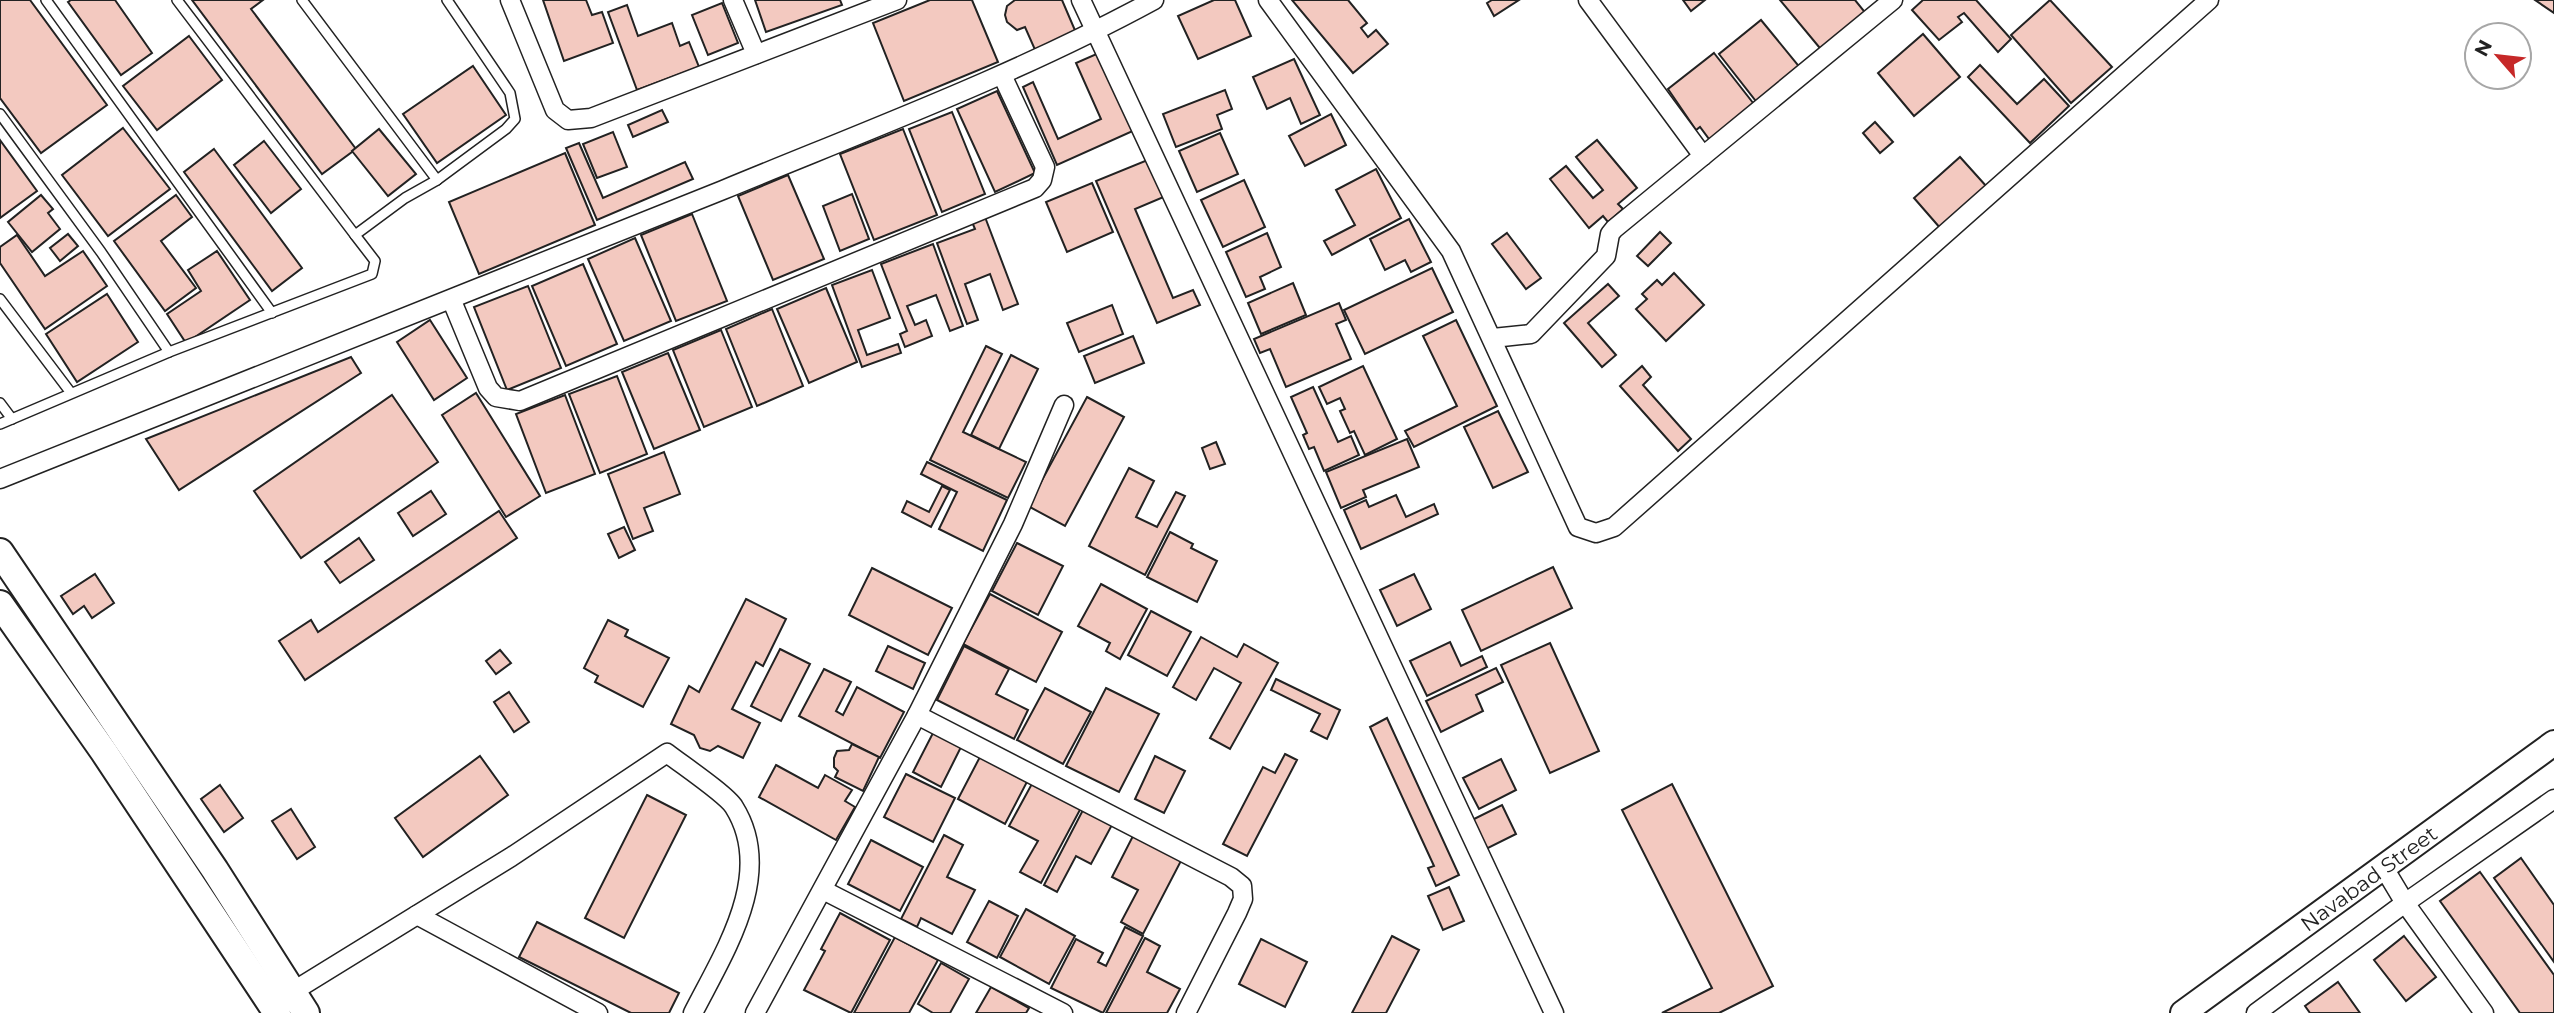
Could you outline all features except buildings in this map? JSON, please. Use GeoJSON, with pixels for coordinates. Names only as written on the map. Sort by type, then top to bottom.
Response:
{"type":"FeatureCollection","features":[{"type":"Feature","properties":{"kind":"main road"},"geometry":{"type":"LineString","coordinates":[[0,552],[215,870],[292,1006]]}},
{"type":"Feature","properties":{"kind":"main road"},"geometry":{"type":"LineString","coordinates":[[0,604],[104,752],[292,1006]]}},
{"type":"Feature","properties":{"kind":"street"},"geometry":{"type":"LineString","coordinates":[[510,0],[555,110],[568,120],[591,118],[897,0]]}},
{"type":"Feature","properties":{"kind":"street"},"geometry":{"type":"LineString","coordinates":[[733,0],[756,54]]}},
{"type":"Feature","properties":{"kind":"street"},"geometry":{"type":"LineString","coordinates":[[1081,0],[1554,1013]]}},
{"type":"Feature","properties":{"kind":"street"},"geometry":{"type":"LineString","coordinates":[[0,479],[452,301],[1002,75],[1097,31],[1154,0]]}},
{"type":"Feature","properties":{"kind":"street"},"geometry":{"type":"LineString","coordinates":[[1268,0],[1451,251],[1578,527],[1596,533],[1614,527],[2209,0]]}},
{"type":"Feature","properties":{"kind":"street"},"geometry":{"type":"LineString","coordinates":[[1588,0],[1703,156]]}},
{"type":"Feature","properties":{"kind":"street"},"geometry":{"type":"LineString","coordinates":[[1493,338],[1531,334],[1606,256],[1610,234],[1614,229],[1893,0]]}},
{"type":"Feature","properties":{"kind":"street"},"geometry":{"type":"LineString","coordinates":[[452,301],[488,388],[496,397],[520,401],[1035,188],[1042,180],[1045,167],[1002,75]]}},
{"type":"Feature","properties":{"kind":"street"},"geometry":{"type":"LineString","coordinates":[[755,1013],[917,715],[1013,524],[1064,405]]}},
{"type":"Feature","properties":{"kind":"street"},"geometry":{"type":"LineString","coordinates":[[917,715],[1231,877],[1242,886],[1243,899],[1237,913],[1186,1013]]}},
{"type":"Feature","properties":{"kind":"street","name":"Navabad Street"},"geometry":{"type":"LineString","coordinates":[[2183,1013],[2554,743]]}},
{"type":"Feature","properties":{"kind":"street"},"geometry":{"type":"LineString","coordinates":[[292,1006],[418,915],[511,857],[667,753],[733,804],[747,836],[749,882],[736,928],[693,1013]]}},
{"type":"Feature","properties":{"kind":"street"},"geometry":{"type":"LineString","coordinates":[[2256,1013],[2405,903],[2554,799]]}},
{"type":"Feature","properties":{"kind":"street"},"geometry":{"type":"LineString","coordinates":[[2384,868],[2405,903],[2484,1013]]}},
{"type":"Feature","properties":{"kind":"street"},"geometry":{"type":"LineString","coordinates":[[822,890],[1063,1013]]}},
{"type":"Feature","properties":{"kind":"street"},"geometry":{"type":"LineString","coordinates":[[418,915],[598,1013]]}},
{"type":"Feature","properties":{"kind":"lane"},"geometry":{"type":"LineString","coordinates":[[46,0],[272,313]]}},
{"type":"Feature","properties":{"kind":"lane"},"geometry":{"type":"LineString","coordinates":[[0,424],[169,352],[372,274],[375,261],[177,0]]}},
{"type":"Feature","properties":{"kind":"lane"},"geometry":{"type":"LineString","coordinates":[[302,0],[438,180]]}},
{"type":"Feature","properties":{"kind":"lane"},"geometry":{"type":"LineString","coordinates":[[355,235],[405,198],[438,180],[506,129],[515,119],[510,93],[447,0]]}},
{"type":"Feature","properties":{"kind":"lane"},"geometry":{"type":"LineString","coordinates":[[0,114],[101,252],[169,352]]}},
{"type":"Feature","properties":{"kind":"lane"},"geometry":{"type":"LineString","coordinates":[[0,299],[71,393]]}},
{"type":"Feature","properties":{"kind":"lane"},"geometry":{"type":"LineString","coordinates":[[0,403],[12,419]]}}]}
